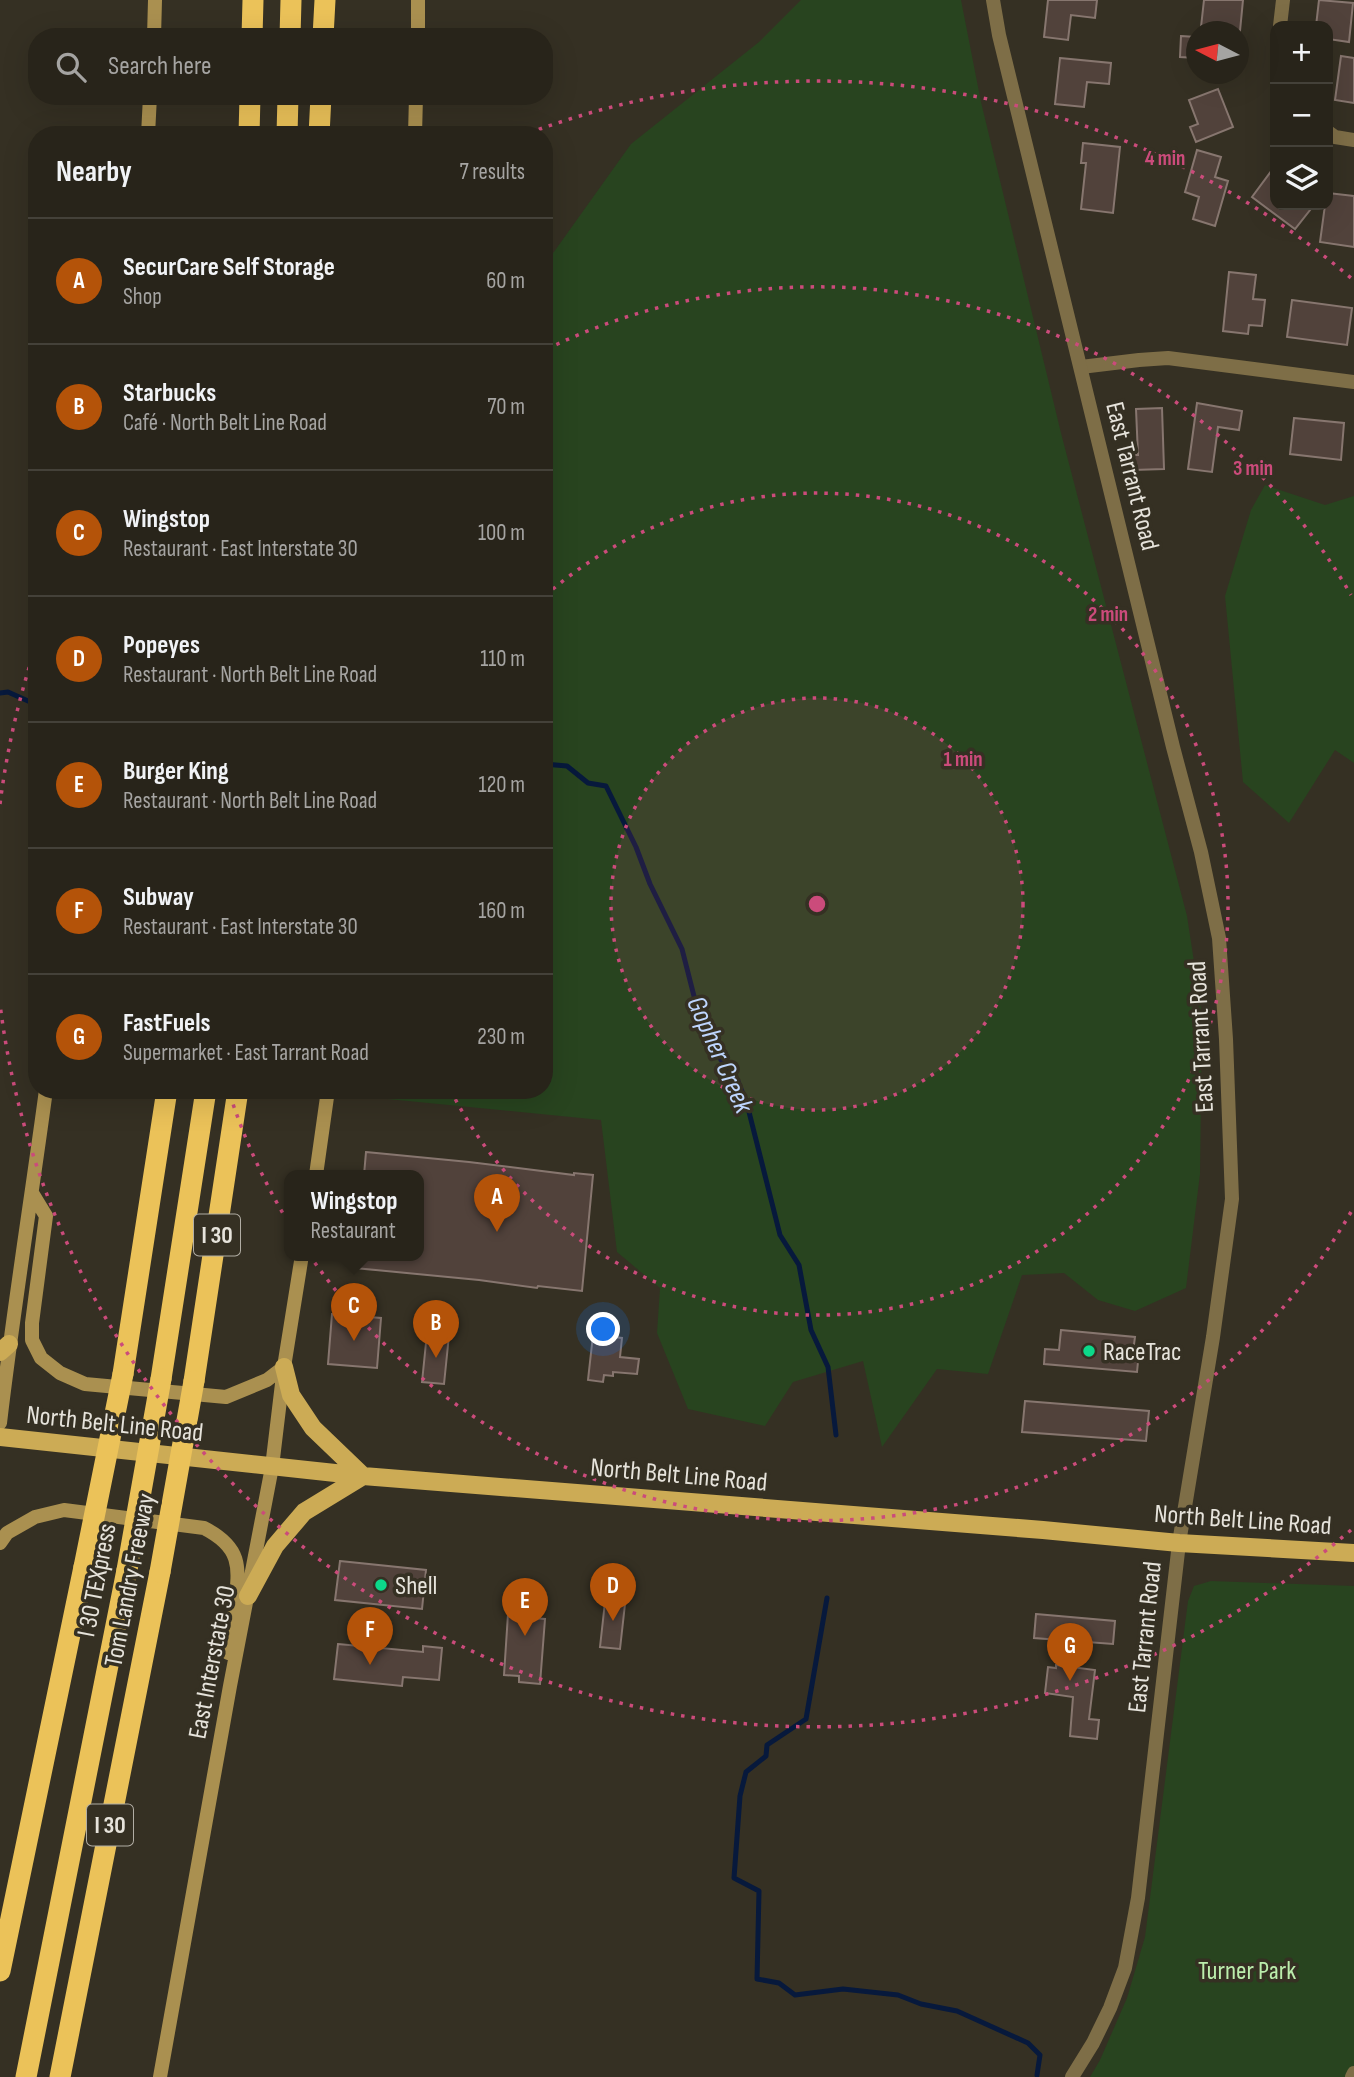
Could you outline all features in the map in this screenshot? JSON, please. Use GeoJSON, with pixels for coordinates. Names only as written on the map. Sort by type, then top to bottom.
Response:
{"type":"FeatureCollection","features":[{"type":"Feature","properties":{"kind":"highway"},"geometry":{"type":"LineString","coordinates":[[252,28],[253,0]]}},
{"type":"Feature","properties":{"kind":"highway"},"geometry":{"type":"LineString","coordinates":[[290,28],[291,0]]}},
{"type":"Feature","properties":{"kind":"highway"},"geometry":{"type":"LineString","coordinates":[[323,28],[325,0]]}},
{"type":"Feature","properties":{"kind":"highway"},"geometry":{"type":"LineString","coordinates":[[248,126],[250,105]]}},
{"type":"Feature","properties":{"kind":"highway"},"geometry":{"type":"LineString","coordinates":[[287,126],[288,105]]}},
{"type":"Feature","properties":{"kind":"highway"},"geometry":{"type":"LineString","coordinates":[[320,126],[321,105]]}},
{"type":"Feature","properties":{"kind":"highway","name":"Tom Landry Freeway"},"geometry":{"type":"LineString","coordinates":[[0,1970],[123,1374],[166,1099]]}},
{"type":"Feature","properties":{"kind":"highway","name":"I 30 TEXpress"},"geometry":{"type":"LineString","coordinates":[[26,2077],[127,1570],[161,1378],[205,1099]]}},
{"type":"Feature","properties":{"kind":"highway","name":"Tom Landry Freeway"},"geometry":{"type":"LineString","coordinates":[[61,2074],[160,1573],[194,1381],[238,1099]]}},
{"type":"Feature","properties":{"kind":"main road"},"geometry":{"type":"LineString","coordinates":[[154,28],[155,0]]}},
{"type":"Feature","properties":{"kind":"main road"},"geometry":{"type":"LineString","coordinates":[[418,0],[418,28]]}},
{"type":"Feature","properties":{"kind":"main road"},"geometry":{"type":"LineString","coordinates":[[148,126],[150,105]]}},
{"type":"Feature","properties":{"kind":"main road"},"geometry":{"type":"LineString","coordinates":[[415,126],[416,105]]}},
{"type":"Feature","properties":{"kind":"main road"},"geometry":{"type":"LineString","coordinates":[[0,1423],[5,1348],[32,1193],[45,1099]]}},
{"type":"Feature","properties":{"kind":"main road"},"geometry":{"type":"LineString","coordinates":[[317,1170],[327,1099]]}},
{"type":"Feature","properties":{"kind":"main road"},"geometry":{"type":"LineString","coordinates":[[32,1193],[46,1216],[32,1323],[32,1339],[41,1357],[60,1373],[85,1384],[226,1396],[267,1380],[284,1367],[291,1395],[313,1429],[363,1476],[304,1512],[275,1546],[248,1596]]}},
{"type":"Feature","properties":{"kind":"main road","name":"East Interstate 30"},"geometry":{"type":"LineString","coordinates":[[160,2077],[272,1467],[301,1261]]}},
{"type":"Feature","properties":{"kind":"main road","name":"North Belt Line Road"},"geometry":{"type":"LineString","coordinates":[[0,1437],[363,1476],[770,1507],[1179,1543],[1354,1553]]}},
{"type":"Feature","properties":{"kind":"main road"},"geometry":{"type":"LineString","coordinates":[[0,1543],[7,1533],[35,1517],[64,1510],[204,1528],[215,1533],[230,1548],[237,1562],[239,1576],[228,1657],[230,1686]]}},
{"type":"Feature","properties":{"kind":"street","name":"East Tarrant Road"},"geometry":{"type":"LineString","coordinates":[[993,0],[999,35],[1201,852],[1219,938],[1226,1039],[1232,1199],[1213,1337],[1179,1543],[1138,1898],[1125,1968],[1093,2043],[1072,2077]]}},
{"type":"Feature","properties":{"kind":"street"},"geometry":{"type":"LineString","coordinates":[[1281,21],[1283,0]]}},
{"type":"Feature","properties":{"kind":"street"},"geometry":{"type":"LineString","coordinates":[[1333,136],[1354,140]]}},
{"type":"Feature","properties":{"kind":"street"},"geometry":{"type":"LineString","coordinates":[[1081,367],[1168,358],[1354,382]]}},
{"type":"Feature","properties":{"kind":"green space"},"geometry":{"type":"Polygon","coordinates":[[[801,0],[961,0],[981,102],[1061,433],[1187,916],[1202,1014],[1200,1174],[1186,1288],[1135,1311],[1098,1300],[1064,1273],[1022,1275],[988,1374],[937,1369],[882,1447],[863,1361],[793,1382],[765,1426],[688,1409],[657,1333],[660,1288],[617,1252],[601,1120],[387,1099],[553,1099],[553,253],[631,144],[759,42],[801,0]]]}},
{"type":"Feature","properties":{"kind":"green space"},"geometry":{"type":"Polygon","coordinates":[[[1265,485],[1325,505],[1354,496],[1354,763],[1335,750],[1289,823],[1243,782],[1225,596],[1251,510],[1265,485]]]}},
{"type":"Feature","properties":{"kind":"green space","name":"Turner Park"},"geometry":{"type":"Polygon","coordinates":[[[1211,1581],[1354,1586],[1354,2077],[1090,2077],[1127,1998],[1145,1937],[1188,1601],[1194,1586],[1211,1581]]]}},
{"type":"Feature","properties":{"kind":"building"},"geometry":{"type":"Polygon","coordinates":[[[1048,0],[1097,0],[1095,18],[1071,15],[1068,40],[1044,37],[1048,0]]]}},
{"type":"Feature","properties":{"kind":"building"},"geometry":{"type":"Polygon","coordinates":[[[1204,0],[1243,0],[1241,21],[1202,21],[1204,0]]]}},
{"type":"Feature","properties":{"kind":"building"},"geometry":{"type":"Polygon","coordinates":[[[1319,0],[1353,3],[1349,42],[1333,40],[1333,21],[1317,21],[1319,0]]]}},
{"type":"Feature","properties":{"kind":"building"},"geometry":{"type":"Polygon","coordinates":[[[1181,36],[1186,36],[1186,57],[1180,57],[1181,36]]]}},
{"type":"Feature","properties":{"kind":"building"},"geometry":{"type":"Polygon","coordinates":[[[1341,56],[1354,58],[1354,103],[1335,100],[1341,56]]]}},
{"type":"Feature","properties":{"kind":"building"},"geometry":{"type":"Polygon","coordinates":[[[1060,58],[1111,63],[1109,84],[1087,82],[1084,107],[1055,104],[1060,58]]]}},
{"type":"Feature","properties":{"kind":"building"},"geometry":{"type":"Polygon","coordinates":[[[1218,89],[1233,127],[1196,142],[1190,127],[1198,124],[1189,100],[1218,89]]]}},
{"type":"Feature","properties":{"kind":"building"},"geometry":{"type":"Polygon","coordinates":[[[1083,143],[1120,147],[1113,213],[1081,209],[1086,163],[1081,163],[1083,143]]]}},
{"type":"Feature","properties":{"kind":"building"},"geometry":{"type":"Polygon","coordinates":[[[1197,150],[1221,157],[1215,177],[1228,181],[1215,226],[1193,219],[1199,197],[1185,192],[1197,150]]]}},
{"type":"Feature","properties":{"kind":"building"},"geometry":{"type":"Polygon","coordinates":[[[1270,173],[1270,210],[1310,210],[1295,229],[1252,197],[1270,173]]]}},
{"type":"Feature","properties":{"kind":"building"},"geometry":{"type":"Polygon","coordinates":[[[1333,194],[1354,196],[1354,247],[1320,242],[1324,210],[1333,210],[1333,194]]]}},
{"type":"Feature","properties":{"kind":"building"},"geometry":{"type":"Polygon","coordinates":[[[1229,272],[1256,275],[1253,299],[1265,300],[1262,326],[1249,325],[1248,334],[1223,331],[1229,272]]]}},
{"type":"Feature","properties":{"kind":"building"},"geometry":{"type":"Polygon","coordinates":[[[1292,300],[1352,308],[1347,345],[1287,337],[1292,300]]]}},
{"type":"Feature","properties":{"kind":"building"},"geometry":{"type":"Polygon","coordinates":[[[1197,403],[1242,411],[1239,430],[1218,427],[1212,472],[1188,469],[1197,403]]]}},
{"type":"Feature","properties":{"kind":"building"},"geometry":{"type":"Polygon","coordinates":[[[1162,408],[1164,469],[1133,470],[1133,455],[1138,455],[1136,409],[1162,408]]]}},
{"type":"Feature","properties":{"kind":"building"},"geometry":{"type":"Polygon","coordinates":[[[1294,418],[1344,423],[1341,460],[1290,454],[1294,418]]]}},
{"type":"Feature","properties":{"kind":"building"},"geometry":{"type":"Polygon","coordinates":[[[366,1152],[593,1175],[582,1291],[355,1268],[356,1261],[424,1261],[424,1170],[364,1170],[366,1152]]]}},
{"type":"Feature","properties":{"kind":"building"},"geometry":{"type":"Polygon","coordinates":[[[332,1314],[381,1318],[377,1368],[328,1364],[332,1314]]]}},
{"type":"Feature","properties":{"kind":"building","name":"RaceTrac"},"geometry":{"type":"Polygon","coordinates":[[[1061,1330],[1135,1337],[1133,1352],[1139,1352],[1137,1372],[1044,1364],[1045,1349],[1059,1350],[1061,1330]]]}},
{"type":"Feature","properties":{"kind":"building"},"geometry":{"type":"Polygon","coordinates":[[[427,1333],[449,1335],[444,1384],[422,1382],[427,1333]]]}},
{"type":"Feature","properties":{"kind":"building"},"geometry":{"type":"Polygon","coordinates":[[[593,1335],[622,1338],[620,1357],[639,1359],[637,1374],[613,1372],[613,1376],[604,1375],[603,1382],[588,1380],[593,1335]]]}},
{"type":"Feature","properties":{"kind":"building","name":"RaceTrac"},"geometry":{"type":"Polygon","coordinates":[[[1025,1401],[1149,1411],[1146,1441],[1022,1432],[1025,1401]]]}},
{"type":"Feature","properties":{"kind":"building","name":"Shell"},"geometry":{"type":"Polygon","coordinates":[[[340,1561],[426,1570],[422,1609],[335,1600],[340,1561]]]}},
{"type":"Feature","properties":{"kind":"building"},"geometry":{"type":"Polygon","coordinates":[[[606,1593],[626,1595],[620,1649],[600,1647],[606,1593]]]}},
{"type":"Feature","properties":{"kind":"building"},"geometry":{"type":"Polygon","coordinates":[[[508,1614],[545,1619],[540,1684],[519,1682],[519,1676],[504,1675],[508,1614]]]}},
{"type":"Feature","properties":{"kind":"building"},"geometry":{"type":"Polygon","coordinates":[[[1036,1614],[1115,1621],[1113,1644],[1034,1638],[1036,1614]]]}},
{"type":"Feature","properties":{"kind":"building"},"geometry":{"type":"Polygon","coordinates":[[[338,1644],[423,1652],[423,1646],[442,1648],[439,1680],[403,1677],[402,1686],[334,1679],[338,1644]]]}},
{"type":"Feature","properties":{"kind":"building"},"geometry":{"type":"Polygon","coordinates":[[[1056,1665],[1095,1670],[1089,1719],[1099,1720],[1097,1739],[1070,1736],[1073,1697],[1045,1693],[1048,1667],[1056,1668],[1056,1665]]]}},
{"type":"Feature","properties":{"kind":"waterway","name":"Gopher Creek"},"geometry":{"type":"LineString","coordinates":[[0,693],[8,692],[28,701]]}},
{"type":"Feature","properties":{"kind":"waterway","name":"Gopher Creek"},"geometry":{"type":"LineString","coordinates":[[553,765],[567,766],[588,783],[606,786],[682,949],[696,1004],[721,1060],[737,1079],[747,1104],[780,1235],[799,1265],[811,1330],[828,1367],[836,1435]]}},
{"type":"Feature","properties":{"kind":"waterway","name":"Gopher Creek"},"geometry":{"type":"LineString","coordinates":[[827,1598],[806,1719],[767,1745],[766,1756],[746,1772],[740,1796],[734,1878],[759,1891],[757,1979],[779,1983],[795,1995],[843,1989],[898,1995],[921,2004],[957,2011],[1028,2043],[1040,2055],[1037,2075]]}},
{"type":"Feature","properties":{"kind":"place","name":"SecurCare Self Storage"},"geometry":{"type":"Point","coordinates":[497,1232]}},
{"type":"Feature","properties":{"kind":"place","name":"Wingstop"},"geometry":{"type":"Point","coordinates":[354,1341]}},
{"type":"Feature","properties":{"kind":"place","name":"RaceTrac"},"geometry":{"type":"Point","coordinates":[1089,1351]}},
{"type":"Feature","properties":{"kind":"place","name":"Starbucks"},"geometry":{"type":"Point","coordinates":[436,1358]}},
{"type":"Feature","properties":{"kind":"place","name":"Shell"},"geometry":{"type":"Point","coordinates":[381,1585]}},
{"type":"Feature","properties":{"kind":"place","name":"Popeyes"},"geometry":{"type":"Point","coordinates":[613,1621]}},
{"type":"Feature","properties":{"kind":"place","name":"Burger King"},"geometry":{"type":"Point","coordinates":[525,1636]}},
{"type":"Feature","properties":{"kind":"place","name":"Subway"},"geometry":{"type":"Point","coordinates":[370,1665]}},
{"type":"Feature","properties":{"kind":"place","name":"FastFuels"},"geometry":{"type":"Point","coordinates":[1070,1681]}}]}
